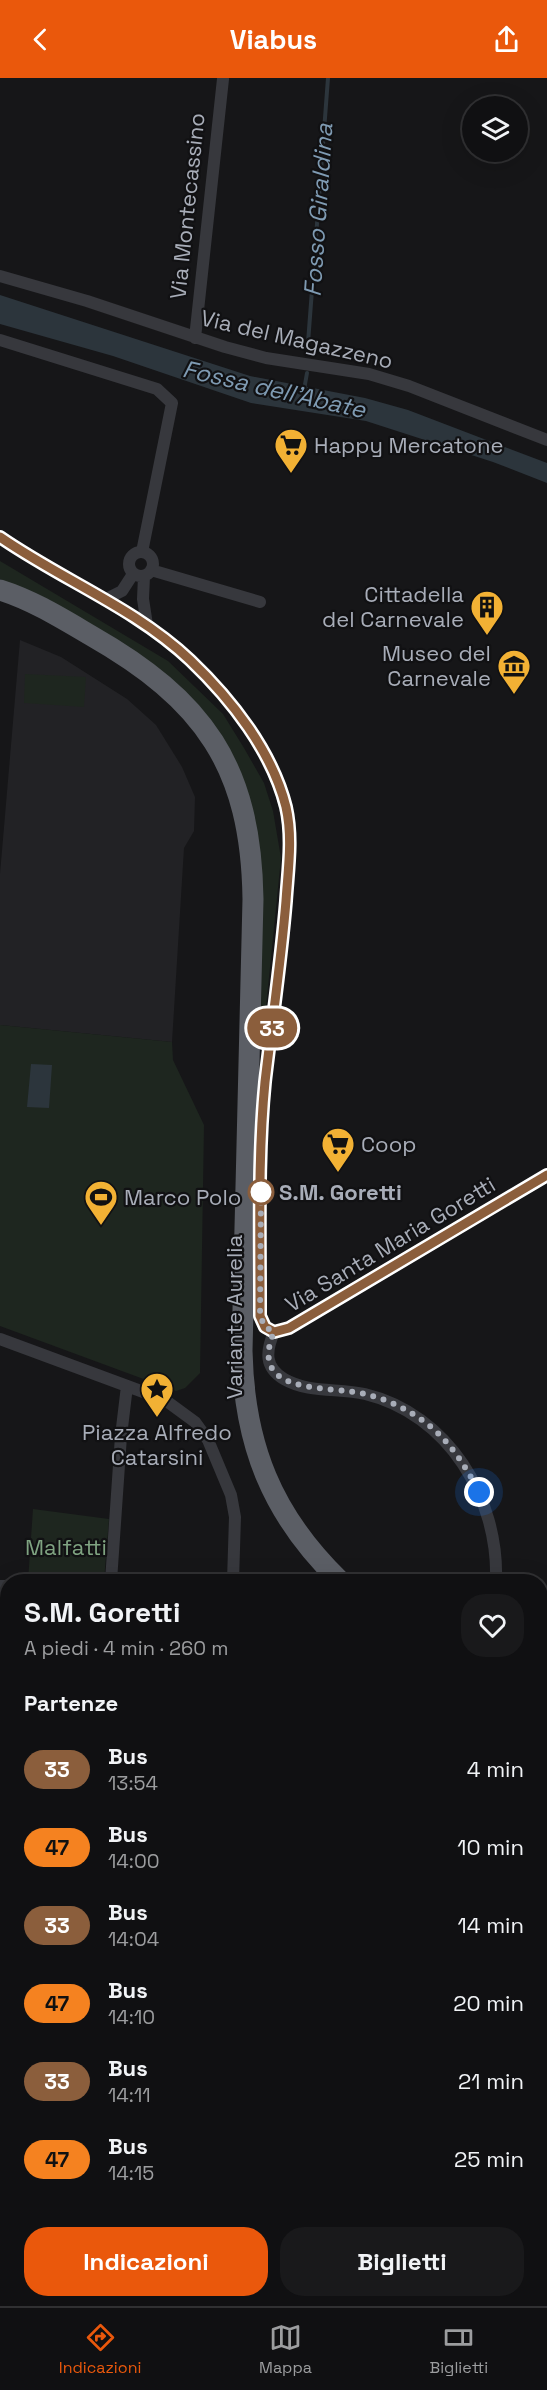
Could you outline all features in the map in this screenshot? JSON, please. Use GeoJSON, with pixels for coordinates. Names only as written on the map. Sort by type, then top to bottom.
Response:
{"type":"FeatureCollection","features":[{"type":"Feature","properties":{"kind":"highway","name":"Variante Aurelia"},"geometry":{"type":"LineString","coordinates":[[0,590],[64,620],[124,654],[158,678],[177,695],[205,728],[226,764],[240,799],[251,848],[253,899],[242,1341],[245,1400],[253,1442],[268,1484],[299,1535],[334,1574]]}},
{"type":"Feature","properties":{"kind":"highway","name":"Variante Aurelia"},"geometry":{"type":"LineString","coordinates":[[0,603],[82,644],[152,689],[192,731],[213,766],[227,798],[236,829],[240,886],[230,1355],[232,1396],[244,1452],[260,1494],[297,1553],[316,1574]]}},
{"type":"Feature","properties":{"kind":"street","name":"Via Montecassino"},"geometry":{"type":"LineString","coordinates":[[195,338],[223,79]]}},
{"type":"Feature","properties":{"kind":"street","name":"Via del Magazzeno"},"geometry":{"type":"LineString","coordinates":[[0,276],[87,301],[195,338],[266,358],[369,374],[409,386],[547,440]]}},
{"type":"Feature","properties":{"kind":"street"},"geometry":{"type":"LineString","coordinates":[[0,340],[157,388],[172,403],[142,552]]}},
{"type":"Feature","properties":{"kind":"street","name":"Via Santa Maria Goretti"},"geometry":{"type":"LineString","coordinates":[[0,537],[40,565]]}},
{"type":"Feature","properties":{"kind":"street","name":"Via Santa Maria Goretti"},"geometry":{"type":"LineString","coordinates":[[0,548],[40,565],[104,600],[147,625],[174,645],[206,676],[244,722],[276,780],[289,823],[288,875],[278,985],[265,1083],[260,1316],[265,1327],[274,1332],[289,1328],[547,1175]]}},
{"type":"Feature","properties":{"kind":"street"},"geometry":{"type":"LineString","coordinates":[[104,600],[122,591],[143,573],[151,558],[142,552],[134,554],[129,560],[129,567],[143,573],[260,602]]}},
{"type":"Feature","properties":{"kind":"street"},"geometry":{"type":"LineString","coordinates":[[143,573],[143,599],[147,625]]}},
{"type":"Feature","properties":{"kind":"street"},"geometry":{"type":"LineString","coordinates":[[274,1332],[267,1350],[268,1360],[272,1369],[284,1379],[299,1386],[365,1394],[390,1402],[422,1420],[452,1448],[470,1475],[487,1511],[494,1544],[496,1574]]}},
{"type":"Feature","properties":{"kind":"street"},"geometry":{"type":"LineString","coordinates":[[0,1339],[177,1406],[195,1422],[208,1440],[225,1477],[233,1507],[233,1574]]}},
{"type":"Feature","properties":{"kind":"street"},"geometry":{"type":"LineString","coordinates":[[111,1574],[121,1436],[127,1386]]}},
{"type":"Feature","properties":{"kind":"shaded area"},"geometry":{"type":"Polygon","coordinates":[[[20,640],[61,657],[127,699],[156,725],[182,767],[195,797],[194,831],[184,848],[172,1042],[0,1025],[0,874],[20,640]]]}},
{"type":"Feature","properties":{"kind":"green space"},"geometry":{"type":"Polygon","coordinates":[[[0,561],[168,661],[223,714],[264,783],[273,811],[281,858],[263,1037],[259,1040],[258,876],[208,721],[0,579],[0,561]]]}},
{"type":"Feature","properties":{"kind":"green space"},"geometry":{"type":"Polygon","coordinates":[[[25,674],[86,677],[84,707],[24,703],[25,674]]]}},
{"type":"Feature","properties":{"kind":"green space","name":"Marco Polo"},"geometry":{"type":"Polygon","coordinates":[[[0,1025],[172,1042],[173,1060],[204,1125],[200,1373],[185,1388],[176,1391],[0,1326],[0,1025]]]}},
{"type":"Feature","properties":{"kind":"green space","name":"Malfatti"},"geometry":{"type":"Polygon","coordinates":[[[33,1509],[109,1519],[105,1574],[28,1574],[33,1509]]]}},
{"type":"Feature","properties":{"kind":"water","name":"Fossa dell'Abate"},"geometry":{"type":"Polygon","coordinates":[[[0,295],[250,376],[365,398],[408,410],[547,463],[547,483],[493,462],[366,421],[251,403],[113,356],[0,324],[0,295]]]}},
{"type":"Feature","properties":{"kind":"water"},"geometry":{"type":"Polygon","coordinates":[[[31,1064],[52,1065],[49,1108],[27,1107],[31,1064]]]}},
{"type":"Feature","properties":{"kind":"waterway","name":"Fosso Giraldina"},"geometry":{"type":"LineString","coordinates":[[308,343],[328,78]]}},
{"type":"Feature","properties":{"kind":"waterway","name":"Fosso Giraldina"},"geometry":{"type":"LineString","coordinates":[[304,390],[307,373]]}},
{"type":"Feature","properties":{"kind":"bus line","name":"33"},"geometry":{"type":"LineString","coordinates":[[0,537],[40,565],[147,625],[182,652],[224,695],[244,722],[262,750],[281,791],[289,823],[290,854],[278,985],[264,1096],[260,1316],[265,1327],[274,1332],[289,1328],[547,1175]]}},
{"type":"Feature","properties":{"kind":"place","name":"Happy Mercatone"},"geometry":{"type":"Point","coordinates":[291,474]}},
{"type":"Feature","properties":{"kind":"place","name":"Cittadella del Carnevale"},"geometry":{"type":"Point","coordinates":[487,636]}},
{"type":"Feature","properties":{"kind":"place","name":"Museo del Carnevale"},"geometry":{"type":"Point","coordinates":[514,695]}},
{"type":"Feature","properties":{"kind":"place","name":"Coop"},"geometry":{"type":"Point","coordinates":[338,1173]}},
{"type":"Feature","properties":{"kind":"place","name":"S.M. Goretti"},"geometry":{"type":"Point","coordinates":[261,1192]}},
{"type":"Feature","properties":{"kind":"place","name":"Marco Polo"},"geometry":{"type":"Point","coordinates":[101,1226]}},
{"type":"Feature","properties":{"kind":"place","name":"Piazza Alfredo Catarsini"},"geometry":{"type":"Point","coordinates":[157,1418]}},
{"type":"Feature","properties":{"kind":"route"},"geometry":{"type":"LineString","coordinates":[[261,1192],[260,1316],[265,1327],[274,1332],[267,1353],[272,1369],[284,1379],[299,1386],[365,1394],[390,1402],[412,1413],[439,1434],[452,1448],[479,1492]]}}]}
